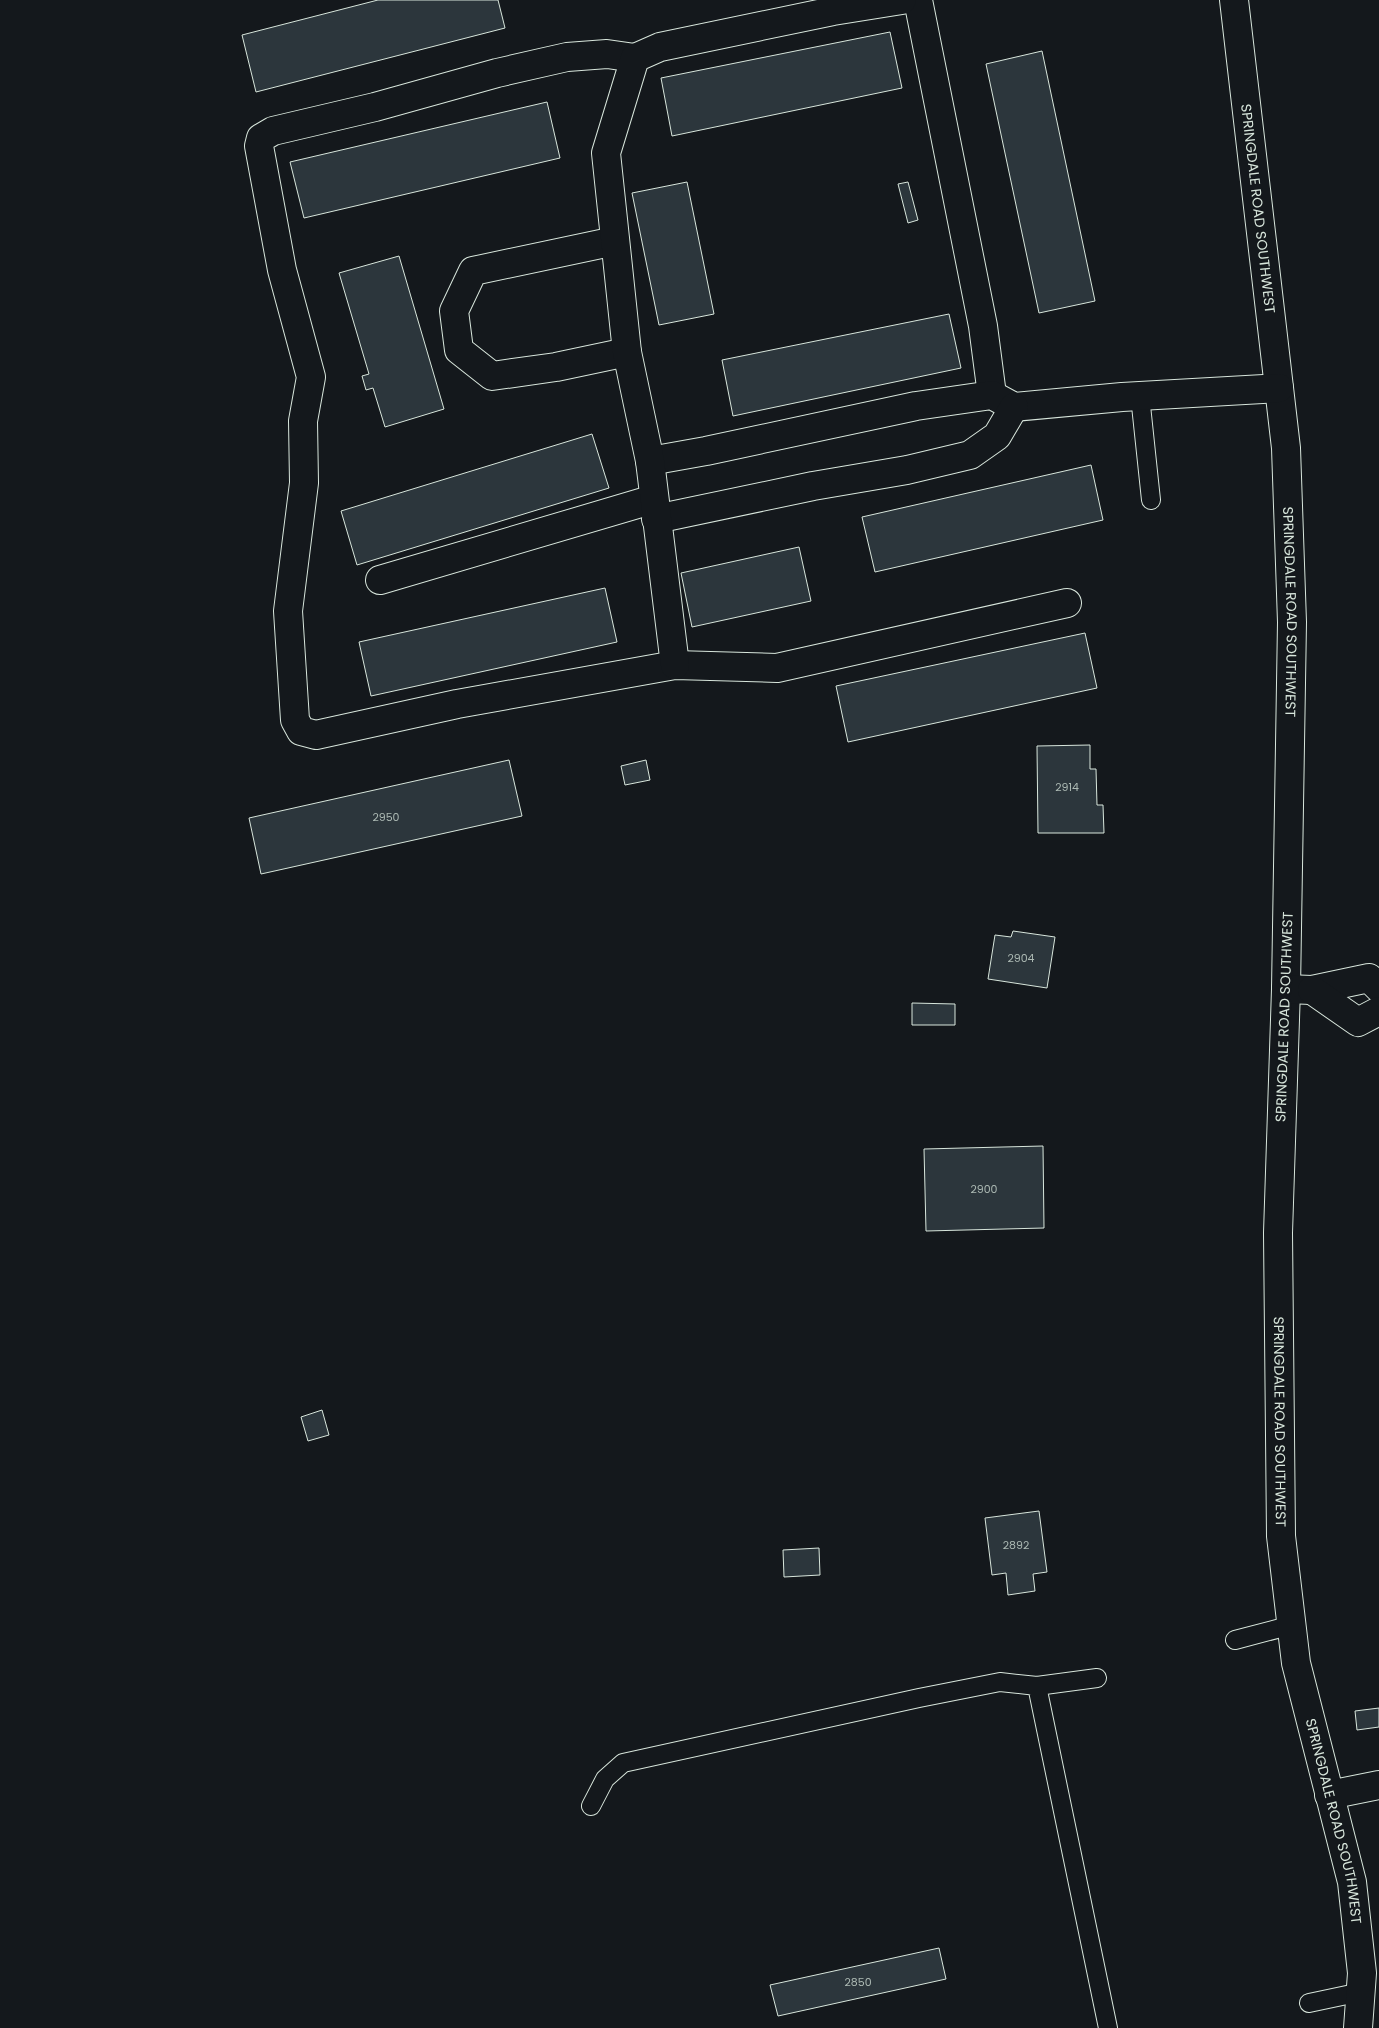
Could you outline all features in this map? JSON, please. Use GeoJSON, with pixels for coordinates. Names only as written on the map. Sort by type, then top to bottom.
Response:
{"type":"FeatureCollection","features":[{"type":"Feature","properties":{"kind":"street"},"geometry":{"type":"LineString","coordinates":[[902,0],[833,11],[660,47],[635,58],[607,54],[567,56],[497,72],[375,107],[273,131],[261,138],[258,146],[282,270],[311,376],[303,421],[304,483],[288,612],[294,720],[301,730],[316,735],[457,704],[675,665],[777,668],[1066,603]]}},
{"type":"Feature","properties":{"kind":"street"},"geometry":{"type":"LineString","coordinates":[[380,580],[655,509],[907,470],[970,455],[997,436],[1003,401],[983,326],[918,0]]}},
{"type":"Feature","properties":{"kind":"street","name":"SPRINGDALE ROAD SOUTHWEST"},"geometry":{"type":"LineString","coordinates":[[1234,0],[1286,448],[1292,622],[1299,990],[1278,1233],[1281,1536],[1296,1663],[1352,1882],[1362,1973],[1358,2028]]}},
{"type":"Feature","properties":{"kind":"street"},"geometry":{"type":"LineString","coordinates":[[635,58],[606,153],[626,352],[650,461],[675,665]]}},
{"type":"Feature","properties":{"kind":"street"},"geometry":{"type":"LineString","coordinates":[[616,241],[473,271],[454,311],[459,350],[492,376],[556,367],[626,352]]}},
{"type":"Feature","properties":{"kind":"street"},"geometry":{"type":"LineString","coordinates":[[650,461],[706,451],[916,406],[1279,388]]}},
{"type":"Feature","properties":{"kind":"street"},"geometry":{"type":"LineString","coordinates":[[1299,990],[1369,978],[1379,988]]}},
{"type":"Feature","properties":{"kind":"street"},"geometry":{"type":"LineString","coordinates":[[1299,990],[1358,1022],[1379,1011]]}},
{"type":"Feature","properties":{"kind":"street"},"geometry":{"type":"LineString","coordinates":[[1329,1795],[1379,1785]]}},
{"type":"Feature","properties":{"kind":"lane"},"geometry":{"type":"LineString","coordinates":[[1140,396],[1150,500]]}},
{"type":"Feature","properties":{"kind":"lane"},"geometry":{"type":"LineString","coordinates":[[1235,1640],[1292,1625]]}},
{"type":"Feature","properties":{"kind":"lane"},"geometry":{"type":"LineString","coordinates":[[591,1806],[605,1779],[623,1763],[1000,1682],[1037,1686],[1097,1678]]}},
{"type":"Feature","properties":{"kind":"lane"},"geometry":{"type":"LineString","coordinates":[[1037,1686],[1108,2028]]}},
{"type":"Feature","properties":{"kind":"lane"},"geometry":{"type":"LineString","coordinates":[[1309,2003],[1361,1992]]}},
{"type":"Feature","properties":{"kind":"building"},"geometry":{"type":"Polygon","coordinates":[[[378,0],[498,0],[505,28],[256,92],[242,35],[378,0]]]}},
{"type":"Feature","properties":{"kind":"building"},"geometry":{"type":"Polygon","coordinates":[[[890,32],[902,88],[672,136],[661,78],[890,32]]]}},
{"type":"Feature","properties":{"kind":"building"},"geometry":{"type":"Polygon","coordinates":[[[1042,51],[1095,301],[1039,313],[986,64],[1042,51]]]}},
{"type":"Feature","properties":{"kind":"building"},"geometry":{"type":"Polygon","coordinates":[[[547,102],[560,158],[304,218],[290,162],[547,102]]]}},
{"type":"Feature","properties":{"kind":"building"},"geometry":{"type":"Polygon","coordinates":[[[687,182],[714,314],[659,325],[632,193],[687,182]]]}},
{"type":"Feature","properties":{"kind":"building"},"geometry":{"type":"Polygon","coordinates":[[[908,182],[918,220],[908,223],[898,184],[908,182]]]}},
{"type":"Feature","properties":{"kind":"building"},"geometry":{"type":"Polygon","coordinates":[[[399,256],[444,409],[385,427],[373,388],[366,390],[362,376],[369,374],[339,273],[399,256]]]}},
{"type":"Feature","properties":{"kind":"building"},"geometry":{"type":"Polygon","coordinates":[[[949,314],[961,368],[733,416],[722,360],[949,314]]]}},
{"type":"Feature","properties":{"kind":"building"},"geometry":{"type":"Polygon","coordinates":[[[592,434],[609,488],[357,565],[341,511],[592,434]]]}},
{"type":"Feature","properties":{"kind":"building"},"geometry":{"type":"Polygon","coordinates":[[[1091,465],[1103,520],[875,572],[862,517],[1091,465]]]}},
{"type":"Feature","properties":{"kind":"building"},"geometry":{"type":"Polygon","coordinates":[[[799,547],[811,601],[692,627],[681,573],[799,547]]]}},
{"type":"Feature","properties":{"kind":"building"},"geometry":{"type":"Polygon","coordinates":[[[605,588],[617,642],[371,696],[359,642],[605,588]]]}},
{"type":"Feature","properties":{"kind":"building"},"geometry":{"type":"Polygon","coordinates":[[[1085,633],[1097,688],[848,742],[836,686],[1085,633]]]}},
{"type":"Feature","properties":{"kind":"building"},"geometry":{"type":"Polygon","coordinates":[[[1090,745],[1090,769],[1096,769],[1097,805],[1103,805],[1104,833],[1038,833],[1037,746],[1090,745]]]}},
{"type":"Feature","properties":{"kind":"building"},"geometry":{"type":"Polygon","coordinates":[[[509,760],[522,816],[261,874],[249,818],[509,760]]]}},
{"type":"Feature","properties":{"kind":"building"},"geometry":{"type":"Polygon","coordinates":[[[646,760],[650,780],[625,785],[621,766],[646,760]]]}},
{"type":"Feature","properties":{"kind":"building"},"geometry":{"type":"Polygon","coordinates":[[[1013,931],[1055,937],[1047,988],[988,979],[995,935],[1011,937],[1013,931]]]}},
{"type":"Feature","properties":{"kind":"building"},"geometry":{"type":"Polygon","coordinates":[[[912,1003],[955,1004],[955,1025],[912,1025],[912,1003]]]}},
{"type":"Feature","properties":{"kind":"building"},"geometry":{"type":"Polygon","coordinates":[[[1043,1146],[1044,1228],[926,1231],[924,1149],[1043,1146]]]}},
{"type":"Feature","properties":{"kind":"building"},"geometry":{"type":"Polygon","coordinates":[[[322,1410],[329,1435],[308,1441],[301,1417],[322,1410]]]}},
{"type":"Feature","properties":{"kind":"building"},"geometry":{"type":"Polygon","coordinates":[[[1039,1511],[1047,1572],[1033,1574],[1035,1591],[1008,1595],[1006,1573],[992,1575],[985,1518],[1039,1511]]]}},
{"type":"Feature","properties":{"kind":"building"},"geometry":{"type":"Polygon","coordinates":[[[819,1548],[820,1575],[784,1577],[783,1550],[819,1548]]]}},
{"type":"Feature","properties":{"kind":"building"},"geometry":{"type":"Polygon","coordinates":[[[1379,1708],[1379,1727],[1357,1730],[1355,1711],[1379,1708]]]}},
{"type":"Feature","properties":{"kind":"building"},"geometry":{"type":"Polygon","coordinates":[[[939,1948],[946,1979],[778,2016],[770,1985],[939,1948]]]}}]}
